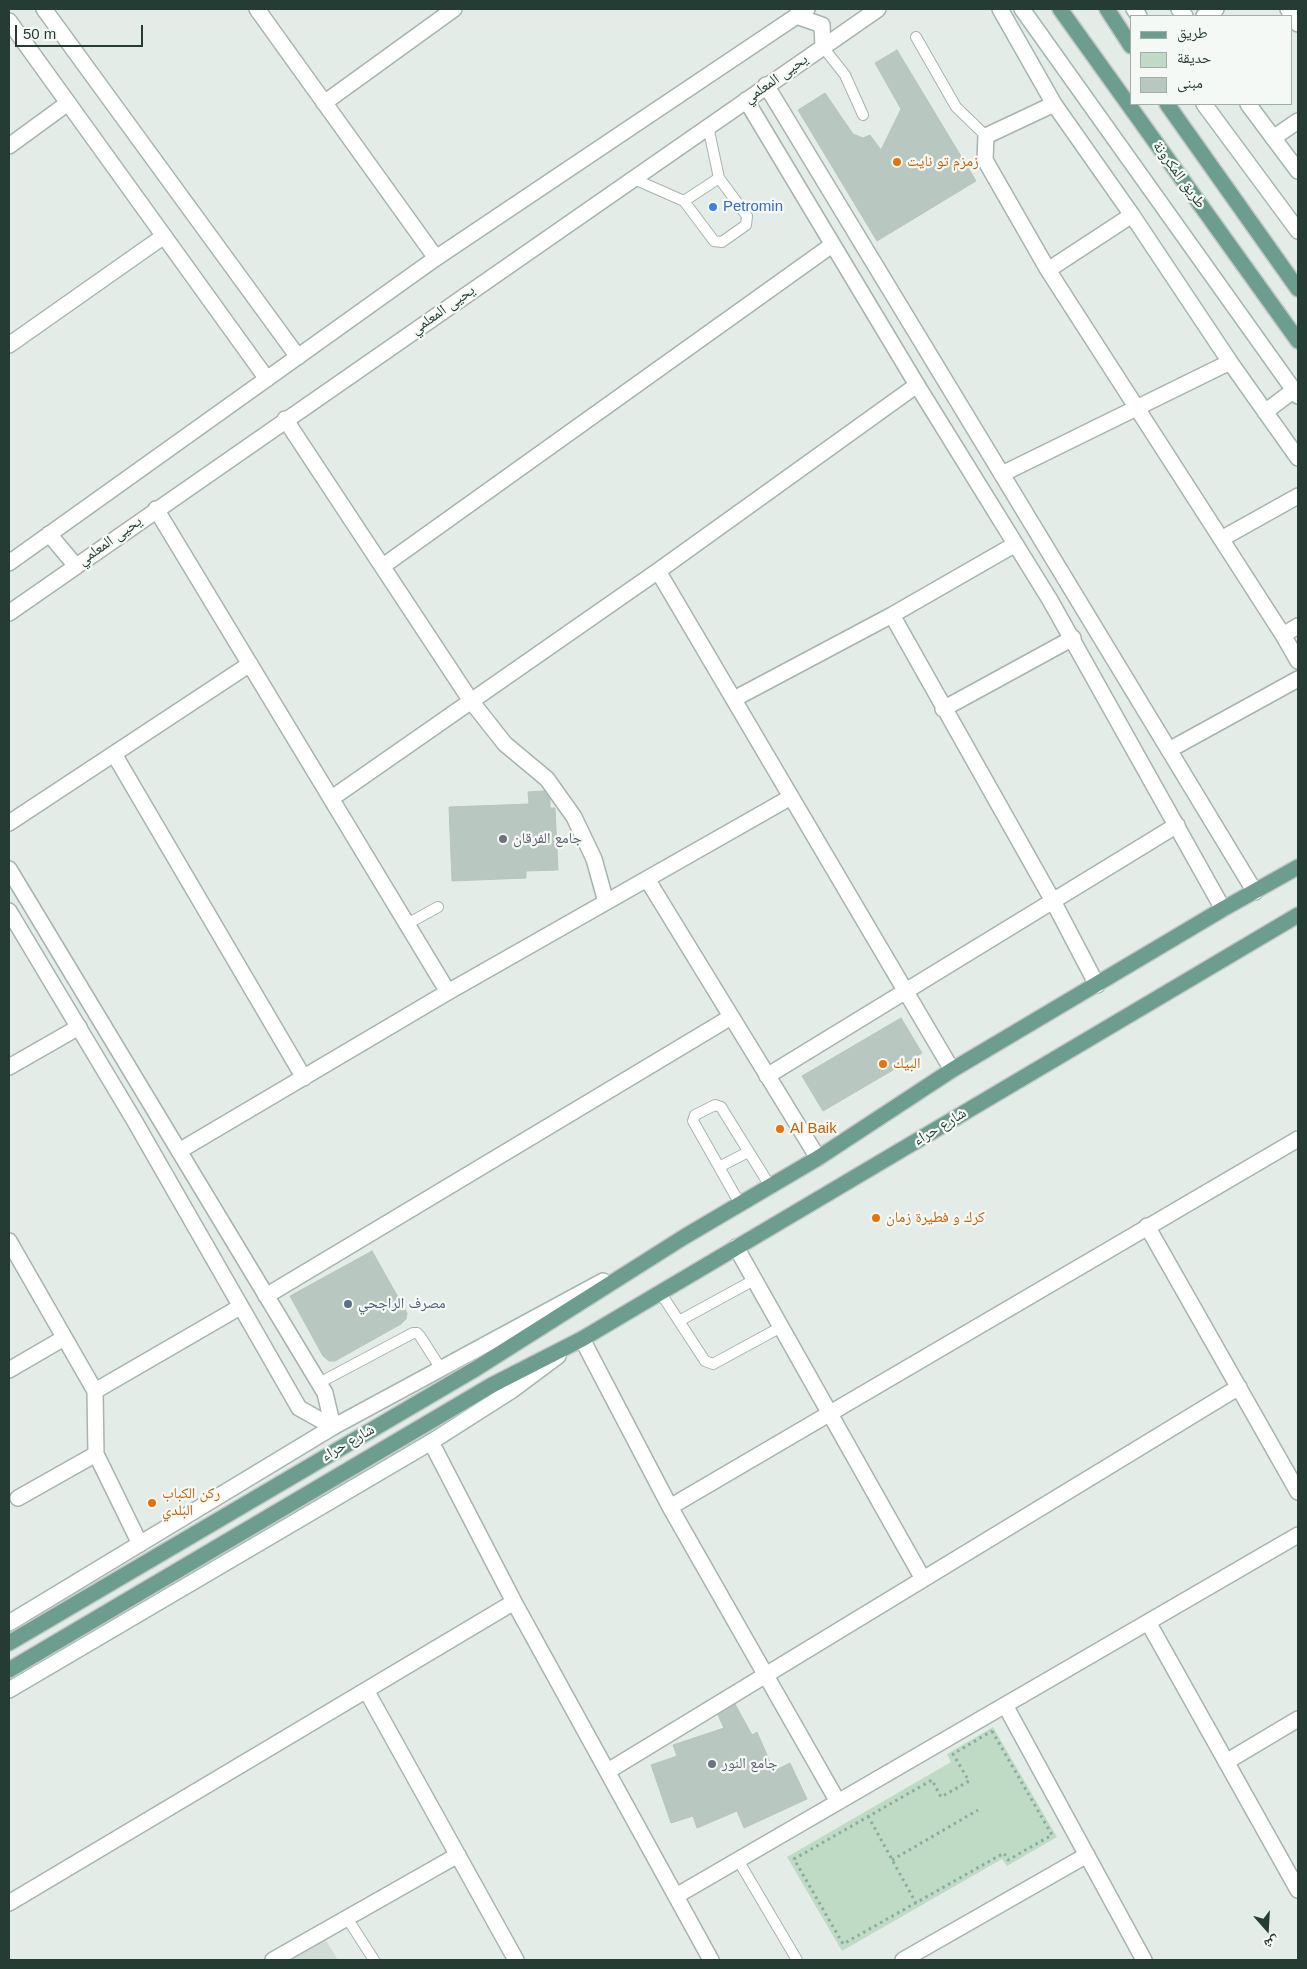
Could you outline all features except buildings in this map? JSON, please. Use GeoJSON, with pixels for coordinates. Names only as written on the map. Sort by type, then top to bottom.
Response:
{"type":"FeatureCollection","features":[{"type":"Feature","properties":{"kind":"main road","name":"طريق المكرونة"},"geometry":{"type":"LineString","coordinates":[[1060,9],[1298,341]]}},
{"type":"Feature","properties":{"kind":"main road"},"geometry":{"type":"LineString","coordinates":[[1107,9],[1130,44]]}},
{"type":"Feature","properties":{"kind":"main road","name":"طريق المكرونة"},"geometry":{"type":"LineString","coordinates":[[1168,105],[1298,289]]}},
{"type":"Feature","properties":{"kind":"main road","name":"شارع حراء"},"geometry":{"type":"LineString","coordinates":[[9,1643],[477,1368],[684,1237],[818,1158],[952,1070],[1224,909],[1298,868]]}},
{"type":"Feature","properties":{"kind":"main road","name":"شارع حراء"},"geometry":{"type":"LineString","coordinates":[[9,1670],[492,1385],[582,1339],[1298,915]]}},
{"type":"Feature","properties":{"kind":"street"},"geometry":{"type":"LineString","coordinates":[[44,9],[298,357]]}},
{"type":"Feature","properties":{"kind":"street"},"geometry":{"type":"LineString","coordinates":[[257,9],[436,258]]}},
{"type":"Feature","properties":{"kind":"street"},"geometry":{"type":"LineString","coordinates":[[324,103],[454,9]]}},
{"type":"Feature","properties":{"kind":"street","name":"يحيى المعلمي"},"geometry":{"type":"LineString","coordinates":[[9,613],[285,419],[878,9]]}},
{"type":"Feature","properties":{"kind":"street"},"geometry":{"type":"LineString","coordinates":[[1000,9],[1054,104],[1132,215],[1230,362],[1298,458]]}},
{"type":"Feature","properties":{"kind":"street"},"geometry":{"type":"LineString","coordinates":[[1022,9],[1296,393],[1265,412]]}},
{"type":"Feature","properties":{"kind":"street"},"geometry":{"type":"LineString","coordinates":[[1288,9],[1298,24]]}},
{"type":"Feature","properties":{"kind":"street"},"geometry":{"type":"LineString","coordinates":[[9,563],[436,258],[801,13],[822,25],[823,47]]}},
{"type":"Feature","properties":{"kind":"street"},"geometry":{"type":"LineString","coordinates":[[9,21],[267,379]]}},
{"type":"Feature","properties":{"kind":"street"},"geometry":{"type":"LineString","coordinates":[[766,85],[1255,892]]}},
{"type":"Feature","properties":{"kind":"street"},"geometry":{"type":"LineString","coordinates":[[746,100],[1014,545],[1073,638],[1224,909]]}},
{"type":"Feature","properties":{"kind":"street"},"geometry":{"type":"LineString","coordinates":[[9,146],[68,103]]}},
{"type":"Feature","properties":{"kind":"street"},"geometry":{"type":"LineString","coordinates":[[1054,104],[986,136],[985,160],[1048,270],[1298,661]]}},
{"type":"Feature","properties":{"kind":"street"},"geometry":{"type":"LineString","coordinates":[[1205,105],[1298,231]]}},
{"type":"Feature","properties":{"kind":"street"},"geometry":{"type":"LineString","coordinates":[[1249,105],[1298,172]]}},
{"type":"Feature","properties":{"kind":"street"},"geometry":{"type":"LineString","coordinates":[[1273,138],[1298,121]]}},
{"type":"Feature","properties":{"kind":"street"},"geometry":{"type":"LineString","coordinates":[[1048,270],[1132,215]]}},
{"type":"Feature","properties":{"kind":"street"},"geometry":{"type":"LineString","coordinates":[[9,345],[164,236]]}},
{"type":"Feature","properties":{"kind":"street"},"geometry":{"type":"LineString","coordinates":[[383,566],[832,245]]}},
{"type":"Feature","properties":{"kind":"street"},"geometry":{"type":"LineString","coordinates":[[1002,474],[1230,362]]}},
{"type":"Feature","properties":{"kind":"street"},"geometry":{"type":"LineString","coordinates":[[332,798],[658,571],[917,385]]}},
{"type":"Feature","properties":{"kind":"street"},"geometry":{"type":"LineString","coordinates":[[285,419],[471,701],[505,744],[547,779],[574,818],[594,859],[606,902]]}},
{"type":"Feature","properties":{"kind":"street"},"geometry":{"type":"LineString","coordinates":[[1221,539],[1298,496]]}},
{"type":"Feature","properties":{"kind":"street"},"geometry":{"type":"LineString","coordinates":[[156,509],[448,992]]}},
{"type":"Feature","properties":{"kind":"street"},"geometry":{"type":"LineString","coordinates":[[49,534],[76,566]]}},
{"type":"Feature","properties":{"kind":"street"},"geometry":{"type":"LineString","coordinates":[[734,699],[892,615],[1014,545]]}},
{"type":"Feature","properties":{"kind":"street"},"geometry":{"type":"LineString","coordinates":[[658,571],[952,1070]]}},
{"type":"Feature","properties":{"kind":"street"},"geometry":{"type":"LineString","coordinates":[[1050,600],[1069,585]]}},
{"type":"Feature","properties":{"kind":"street"},"geometry":{"type":"LineString","coordinates":[[892,615],[943,709],[1053,901],[1097,985]]}},
{"type":"Feature","properties":{"kind":"street"},"geometry":{"type":"LineString","coordinates":[[1283,635],[1298,626]]}},
{"type":"Feature","properties":{"kind":"street"},"geometry":{"type":"LineString","coordinates":[[943,709],[1073,638]]}},
{"type":"Feature","properties":{"kind":"street"},"geometry":{"type":"LineString","coordinates":[[9,823],[250,664]]}},
{"type":"Feature","properties":{"kind":"street"},"geometry":{"type":"LineString","coordinates":[[1168,750],[1298,678]]}},
{"type":"Feature","properties":{"kind":"street"},"geometry":{"type":"LineString","coordinates":[[114,754],[304,1078]]}},
{"type":"Feature","properties":{"kind":"street"},"geometry":{"type":"LineString","coordinates":[[179,1151],[448,992],[791,797]]}},
{"type":"Feature","properties":{"kind":"street"},"geometry":{"type":"LineString","coordinates":[[767,1076],[1178,825]]}},
{"type":"Feature","properties":{"kind":"street"},"geometry":{"type":"LineString","coordinates":[[9,869],[325,1393],[334,1427]]}},
{"type":"Feature","properties":{"kind":"street"},"geometry":{"type":"LineString","coordinates":[[647,879],[818,1158]]}},
{"type":"Feature","properties":{"kind":"street"},"geometry":{"type":"LineString","coordinates":[[9,911],[134,1120],[299,1408],[334,1427]]}},
{"type":"Feature","properties":{"kind":"street"},"geometry":{"type":"LineString","coordinates":[[266,1296],[731,1017]]}},
{"type":"Feature","properties":{"kind":"street"},"geometry":{"type":"LineString","coordinates":[[9,1067],[79,1027]]}},
{"type":"Feature","properties":{"kind":"street"},"geometry":{"type":"LineString","coordinates":[[134,1120],[154,1110]]}},
{"type":"Feature","properties":{"kind":"street"},"geometry":{"type":"LineString","coordinates":[[670,1507],[1298,1139]]}},
{"type":"Feature","properties":{"kind":"street"},"geometry":{"type":"LineString","coordinates":[[1147,1226],[1298,1492]]}},
{"type":"Feature","properties":{"kind":"street","name":"شارع حراء"},"geometry":{"type":"LineString","coordinates":[[9,1623],[334,1427],[684,1237]]}},
{"type":"Feature","properties":{"kind":"street"},"geometry":{"type":"LineString","coordinates":[[9,1241],[95,1391],[96,1454],[140,1544]]}},
{"type":"Feature","properties":{"kind":"street"},"geometry":{"type":"LineString","coordinates":[[736,1247],[924,1579]]}},
{"type":"Feature","properties":{"kind":"street"},"geometry":{"type":"LineString","coordinates":[[95,1391],[240,1307]]}},
{"type":"Feature","properties":{"kind":"street"},"geometry":{"type":"LineString","coordinates":[[9,1370],[64,1338]]}},
{"type":"Feature","properties":{"kind":"street"},"geometry":{"type":"LineString","coordinates":[[582,1339],[670,1507],[838,1802]]}},
{"type":"Feature","properties":{"kind":"street","name":"شارع حراء"},"geometry":{"type":"LineString","coordinates":[[9,1690],[431,1442],[511,1390],[582,1339]]}},
{"type":"Feature","properties":{"kind":"street"},"geometry":{"type":"LineString","coordinates":[[608,1771],[1239,1388]]}},
{"type":"Feature","properties":{"kind":"street"},"geometry":{"type":"LineString","coordinates":[[431,1442],[514,1602],[711,1960]]}},
{"type":"Feature","properties":{"kind":"street"},"geometry":{"type":"LineString","coordinates":[[18,1498],[96,1454]]}},
{"type":"Feature","properties":{"kind":"street"},"geometry":{"type":"LineString","coordinates":[[676,1896],[1298,1535]]}},
{"type":"Feature","properties":{"kind":"street"},"geometry":{"type":"LineString","coordinates":[[9,1903],[514,1602]]}},
{"type":"Feature","properties":{"kind":"street"},"geometry":{"type":"LineString","coordinates":[[1148,1622],[1298,1890]]}},
{"type":"Feature","properties":{"kind":"street"},"geometry":{"type":"LineString","coordinates":[[366,1690],[516,1960]]}},
{"type":"Feature","properties":{"kind":"street"},"geometry":{"type":"LineString","coordinates":[[1005,1705],[1144,1960]]}},
{"type":"Feature","properties":{"kind":"street"},"geometry":{"type":"LineString","coordinates":[[1226,1762],[1298,1719]]}},
{"type":"Feature","properties":{"kind":"street"},"geometry":{"type":"LineString","coordinates":[[273,1960],[458,1855]]}},
{"type":"Feature","properties":{"kind":"street"},"geometry":{"type":"LineString","coordinates":[[903,1960],[1087,1855]]}},
{"type":"Feature","properties":{"kind":"lane"},"geometry":{"type":"LineString","coordinates":[[916,37],[956,107],[986,136]]}},
{"type":"Feature","properties":{"kind":"lane"},"geometry":{"type":"LineString","coordinates":[[823,47],[845,75],[863,115]]}},
{"type":"Feature","properties":{"kind":"lane"},"geometry":{"type":"LineString","coordinates":[[634,179],[684,202],[714,241],[722,242],[746,225],[747,216],[720,178],[708,126]]}},
{"type":"Feature","properties":{"kind":"lane"},"geometry":{"type":"LineString","coordinates":[[684,202],[720,178]]}},
{"type":"Feature","properties":{"kind":"lane"},"geometry":{"type":"LineString","coordinates":[[407,924],[438,907]]}},
{"type":"Feature","properties":{"kind":"lane"},"geometry":{"type":"LineString","coordinates":[[740,1204],[692,1120],[695,1115],[715,1105],[721,1108],[770,1186]]}},
{"type":"Feature","properties":{"kind":"lane"},"geometry":{"type":"LineString","coordinates":[[719,1167],[748,1152]]}},
{"type":"Feature","properties":{"kind":"lane"},"geometry":{"type":"LineString","coordinates":[[679,1321],[754,1280]]}},
{"type":"Feature","properties":{"kind":"lane"},"geometry":{"type":"LineString","coordinates":[[660,1292],[705,1361],[713,1364],[781,1327]]}},
{"type":"Feature","properties":{"kind":"lane"},"geometry":{"type":"LineString","coordinates":[[319,1383],[412,1333],[417,1333],[420,1336],[440,1369]]}},
{"type":"Feature","properties":{"kind":"lane"},"geometry":{"type":"LineString","coordinates":[[738,1860],[797,1960]]}},
{"type":"Feature","properties":{"kind":"lane"},"geometry":{"type":"LineString","coordinates":[[347,1918],[374,1960]]}},
{"type":"Feature","properties":{"kind":"path"},"geometry":{"type":"LineString","coordinates":[[992,1731],[1052,1835],[1008,1860],[1004,1853],[843,1944],[794,1858],[868,1816],[932,1780],[942,1797],[969,1781],[953,1754],[992,1731]]}},
{"type":"Feature","properties":{"kind":"path"},"geometry":{"type":"LineString","coordinates":[[892,1860],[978,1810]]}},
{"type":"Feature","properties":{"kind":"path"},"geometry":{"type":"LineString","coordinates":[[868,1816],[916,1903]]}},
{"type":"Feature","properties":{"kind":"shaded area"},"geometry":{"type":"Polygon","coordinates":[[[325,1939],[338,1960],[288,1960],[325,1939]]]}},
{"type":"Feature","properties":{"kind":"green space"},"geometry":{"type":"Polygon","coordinates":[[[993,1727],[1057,1837],[1007,1866],[1002,1859],[842,1951],[787,1857],[951,1762],[947,1754],[993,1727]]]}},
{"type":"Feature","properties":{"kind":"place","name":"زمزم تو نايت"},"geometry":{"type":"Point","coordinates":[897,162]}},
{"type":"Feature","properties":{"kind":"place","name":"Petromin"},"geometry":{"type":"Point","coordinates":[713,207]}},
{"type":"Feature","properties":{"kind":"place","name":"جامع الفرقان"},"geometry":{"type":"Point","coordinates":[503,839]}},
{"type":"Feature","properties":{"kind":"place","name":"البيك"},"geometry":{"type":"Point","coordinates":[883,1064]}},
{"type":"Feature","properties":{"kind":"place","name":"Al Baik"},"geometry":{"type":"Point","coordinates":[780,1129]}},
{"type":"Feature","properties":{"kind":"place","name":"كرك و فطيرة زمان"},"geometry":{"type":"Point","coordinates":[876,1218]}},
{"type":"Feature","properties":{"kind":"place","name":"مصرف الراجحي"},"geometry":{"type":"Point","coordinates":[348,1304]}},
{"type":"Feature","properties":{"kind":"place","name":"ركن الكباب البلدي"},"geometry":{"type":"Point","coordinates":[152,1503]}},
{"type":"Feature","properties":{"kind":"place","name":"جامع النور"},"geometry":{"type":"Point","coordinates":[712,1764]}}]}
